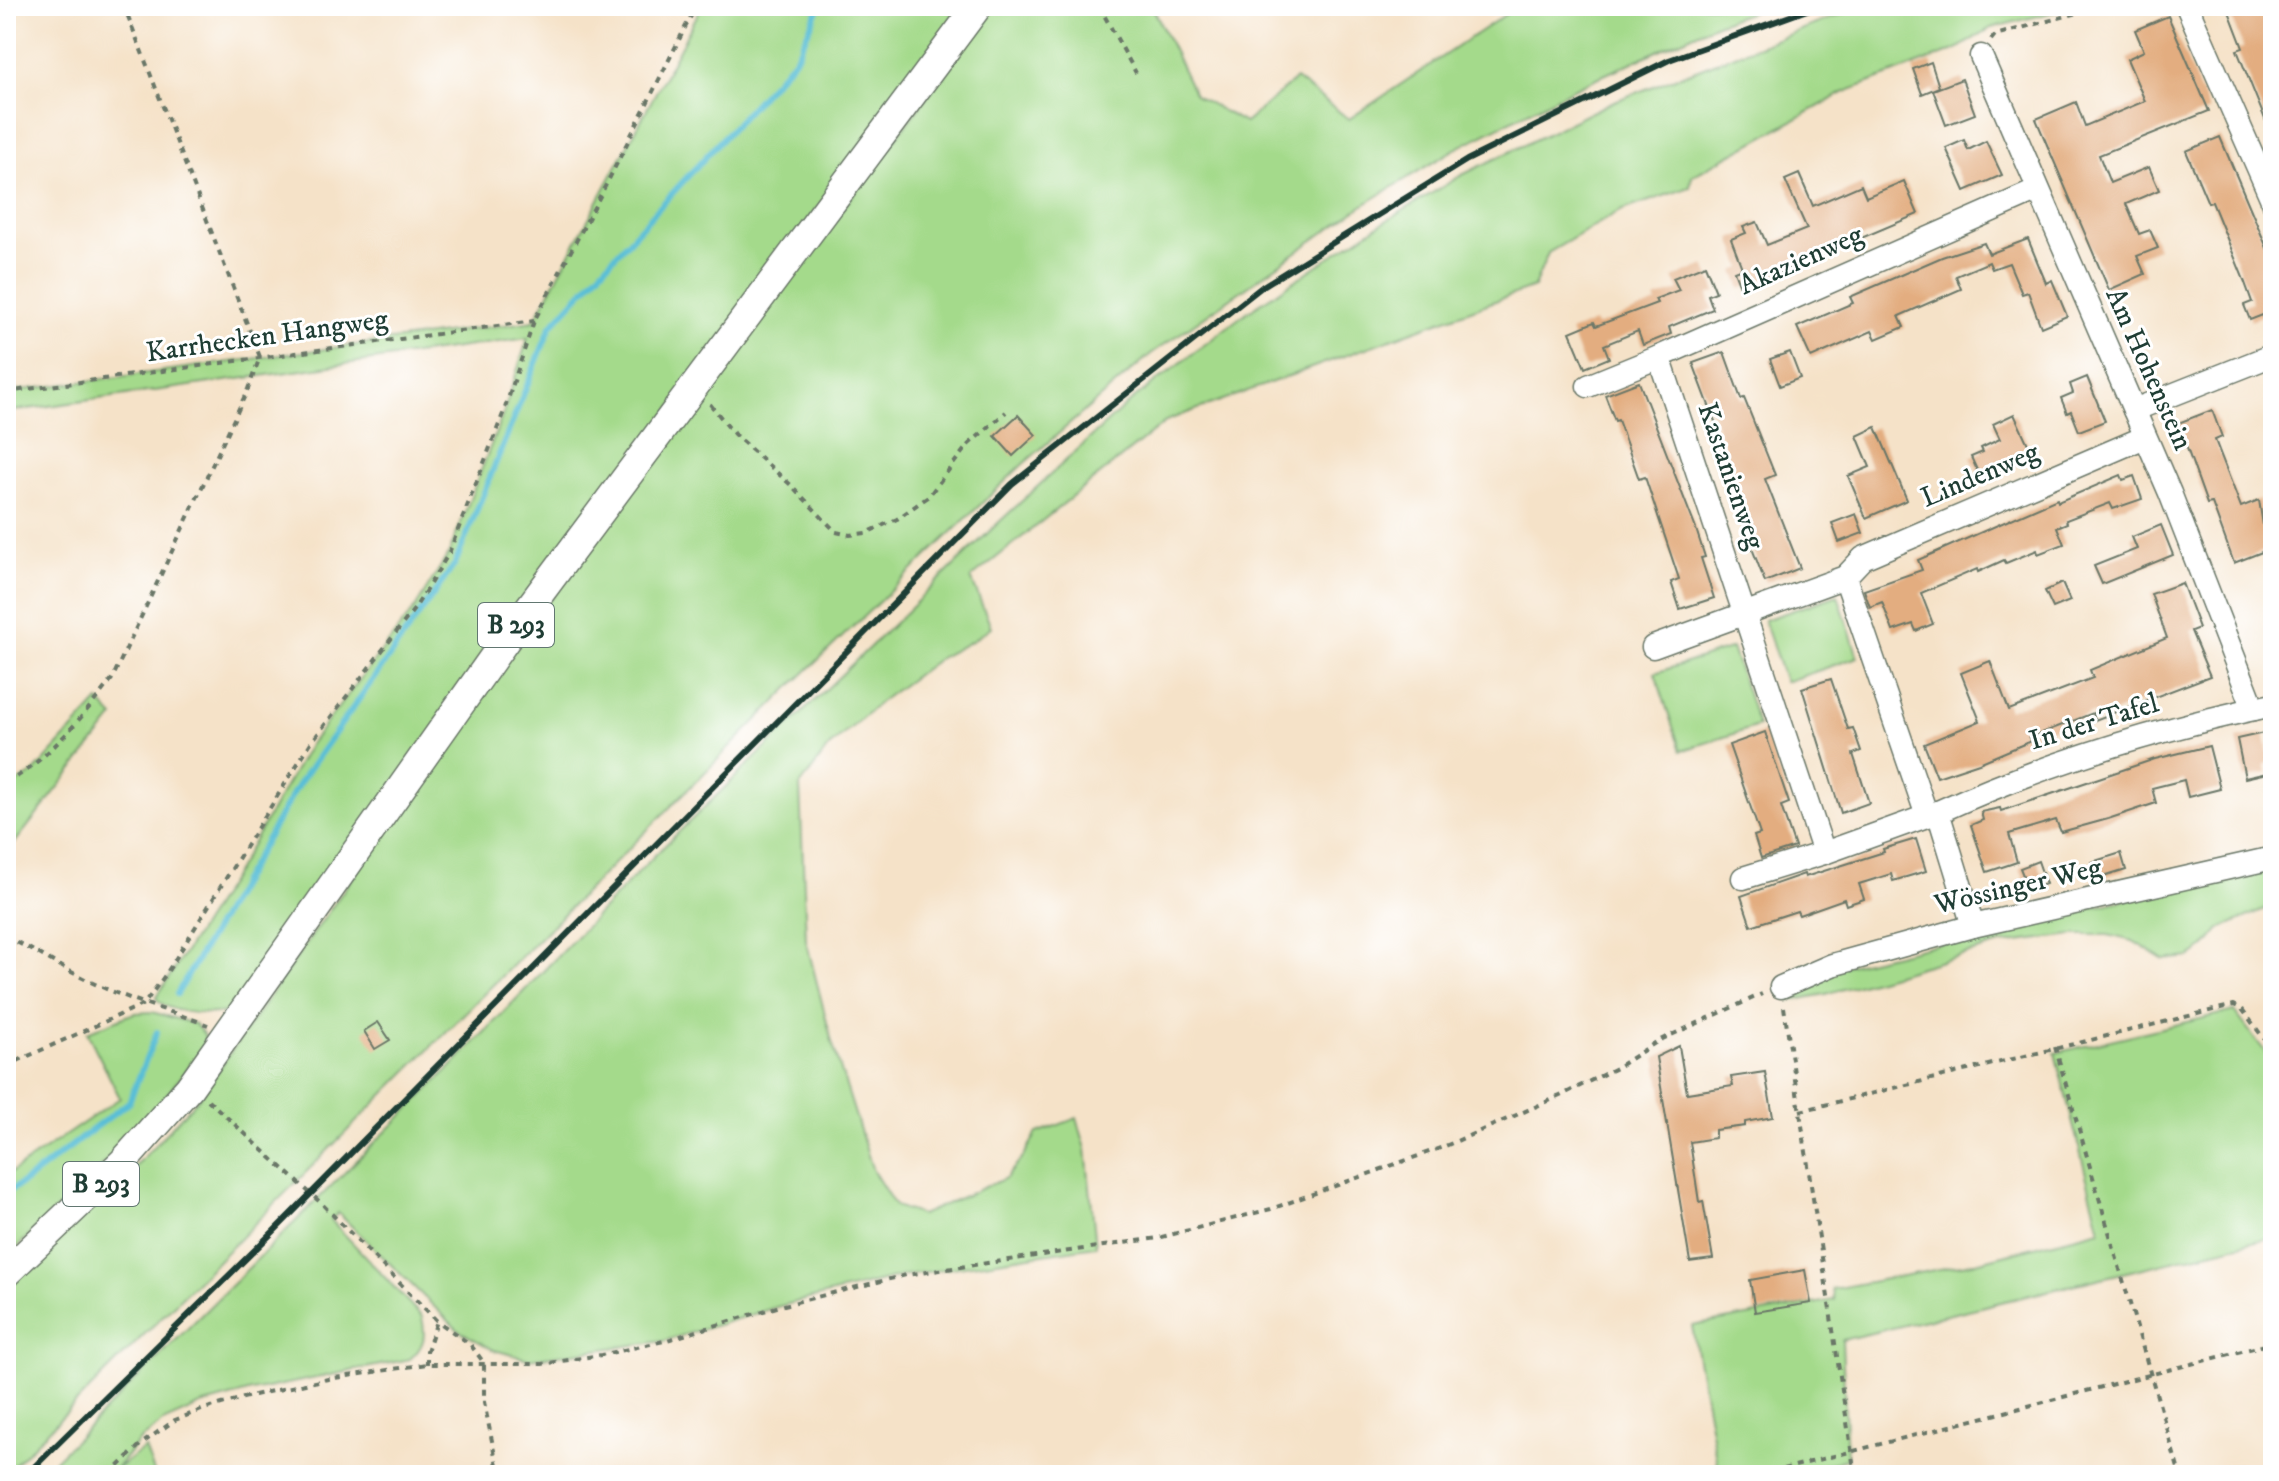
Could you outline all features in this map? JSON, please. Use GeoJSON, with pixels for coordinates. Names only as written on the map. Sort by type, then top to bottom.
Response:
{"type":"FeatureCollection","features":[{"type":"Feature","properties":{"kind":"main road","name":"B 293"},"geometry":{"type":"LineString","coordinates":[[6,1273],[122,1163],[189,1088],[517,624],[978,6]]}},
{"type":"Feature","properties":{"kind":"street"},"geometry":{"type":"LineString","coordinates":[[2187,6],[2273,202]]}},
{"type":"Feature","properties":{"kind":"street","name":"Am Hohenstein"},"geometry":{"type":"LineString","coordinates":[[1981,56],[2264,707]]}},
{"type":"Feature","properties":{"kind":"street","name":"Akazienweg"},"geometry":{"type":"LineString","coordinates":[[1588,386],[2038,190]]}},
{"type":"Feature","properties":{"kind":"street"},"geometry":{"type":"LineString","coordinates":[[2134,410],[2273,355]]}},
{"type":"Feature","properties":{"kind":"street","name":"Kastanienweg"},"geometry":{"type":"LineString","coordinates":[[1659,357],[1824,853]]}},
{"type":"Feature","properties":{"kind":"street","name":"Lindenweg"},"geometry":{"type":"LineString","coordinates":[[1845,577],[1863,558],[2145,437]]}},
{"type":"Feature","properties":{"kind":"street"},"geometry":{"type":"LineString","coordinates":[[1653,647],[1845,577],[1973,926]]}},
{"type":"Feature","properties":{"kind":"street","name":"In der Tafel"},"geometry":{"type":"LineString","coordinates":[[1743,878],[1824,853],[1932,814],[2002,783],[2127,740],[2264,707]]}},
{"type":"Feature","properties":{"kind":"street","name":"Wössinger Weg"},"geometry":{"type":"LineString","coordinates":[[1781,987],[1832,965],[1973,926],[2273,858]]}},
{"type":"Feature","properties":{"kind":"path"},"geometry":{"type":"LineString","coordinates":[[6,783],[29,771],[112,679],[248,389],[260,357],[124,6]]}},
{"type":"Feature","properties":{"kind":"path"},"geometry":{"type":"LineString","coordinates":[[6,1066],[144,1004],[310,744],[415,608],[449,553],[503,414],[534,321],[696,6]]}},
{"type":"Feature","properties":{"kind":"path"},"geometry":{"type":"LineString","coordinates":[[1099,6],[1136,73]]}},
{"type":"Feature","properties":{"kind":"path"},"geometry":{"type":"LineString","coordinates":[[1981,56],[1995,35],[2104,6]]}},
{"type":"Feature","properties":{"kind":"path","name":"Karrhecken Hangweg"},"geometry":{"type":"LineString","coordinates":[[6,392],[534,321]]}},
{"type":"Feature","properties":{"kind":"path"},"geometry":{"type":"LineString","coordinates":[[696,386],[734,434],[791,485],[836,532],[850,535],[866,533],[897,519],[928,497],[968,445],[1006,412]]}},
{"type":"Feature","properties":{"kind":"path"},"geometry":{"type":"LineString","coordinates":[[6,937],[93,983],[217,1029],[227,1036]]}},
{"type":"Feature","properties":{"kind":"path"},"geometry":{"type":"LineString","coordinates":[[110,1475],[141,1444],[175,1420],[254,1395],[328,1379],[427,1364],[542,1364],[601,1355],[664,1341],[780,1306],[906,1275],[1158,1238],[1271,1209],[1443,1147],[1560,1096],[1616,1068],[1658,1041],[1781,987],[1855,1475]]}},
{"type":"Feature","properties":{"kind":"path"},"geometry":{"type":"LineString","coordinates":[[1800,1111],[2234,1005],[2242,1009],[2273,1051]]}},
{"type":"Feature","properties":{"kind":"path"},"geometry":{"type":"LineString","coordinates":[[2055,1047],[2180,1475]]}},
{"type":"Feature","properties":{"kind":"path"},"geometry":{"type":"LineString","coordinates":[[189,1088],[201,1095],[321,1203],[437,1321],[470,1344],[484,1363],[484,1402],[499,1475]]}},
{"type":"Feature","properties":{"kind":"path"},"geometry":{"type":"LineString","coordinates":[[427,1364],[427,1351],[437,1321]]}},
{"type":"Feature","properties":{"kind":"path"},"geometry":{"type":"LineString","coordinates":[[1760,1475],[2273,1343]]}},
{"type":"Feature","properties":{"kind":"green space"},"geometry":{"type":"Polygon","coordinates":[[[702,6],[965,6],[231,1011],[190,1012],[162,1003],[156,998],[237,870],[310,744],[415,608],[449,553],[503,414],[528,338],[6,412],[6,392],[534,321],[702,6]]]}},
{"type":"Feature","properties":{"kind":"green space"},"geometry":{"type":"Polygon","coordinates":[[[995,6],[1152,6],[1195,95],[1245,123],[1296,79],[1349,119],[1518,6],[1770,6],[1719,23],[1573,89],[1455,149],[1365,204],[1151,354],[1022,465],[791,686],[6,1473],[6,1286],[132,1170],[201,1095],[501,664],[995,6]]]}},
{"type":"Feature","properties":{"kind":"green space"},"geometry":{"type":"Polygon","coordinates":[[[1863,6],[2078,6],[1991,28],[1955,50],[1845,92],[1692,176],[1690,187],[1620,211],[1548,253],[1534,287],[1168,420],[971,578],[991,627],[941,657],[881,701],[828,748],[800,786],[806,940],[832,1042],[873,1171],[895,1206],[921,1215],[1006,1178],[1037,1133],[1077,1118],[1086,1149],[1096,1246],[906,1275],[780,1306],[664,1341],[528,1359],[494,1350],[458,1330],[338,1213],[331,1220],[422,1317],[423,1340],[410,1359],[252,1391],[201,1405],[165,1421],[140,1440],[115,1470],[145,1448],[155,1475],[40,1475],[449,1069],[655,855],[996,525],[1127,404],[1247,312],[1371,230],[1462,175],[1612,102],[1863,6]]]}},
{"type":"Feature","properties":{"kind":"green space"},"geometry":{"type":"Polygon","coordinates":[[[1838,595],[1858,657],[1785,682],[1764,620],[1838,595]]]}},
{"type":"Feature","properties":{"kind":"green space"},"geometry":{"type":"Polygon","coordinates":[[[1732,648],[1758,726],[1681,751],[1655,673],[1732,648]]]}},
{"type":"Feature","properties":{"kind":"green space"},"geometry":{"type":"Polygon","coordinates":[[[99,701],[114,717],[6,854],[6,788],[33,773],[99,701]]]}},
{"type":"Feature","properties":{"kind":"green space"},"geometry":{"type":"Polygon","coordinates":[[[2273,865],[2273,905],[2220,929],[2205,947],[2190,957],[2164,960],[2133,941],[2108,935],[2073,935],[2001,944],[1826,994],[1790,1001],[1788,987],[1845,966],[2273,865]]]}},
{"type":"Feature","properties":{"kind":"green space"},"geometry":{"type":"Polygon","coordinates":[[[2234,1011],[2273,1062],[2273,1237],[1842,1340],[1847,1459],[1786,1475],[1719,1475],[1692,1326],[1834,1300],[1832,1289],[1972,1263],[2100,1230],[2055,1053],[2234,1011]]]}},
{"type":"Feature","properties":{"kind":"green space"},"geometry":{"type":"Polygon","coordinates":[[[152,1012],[195,1024],[205,1036],[204,1047],[143,1125],[6,1258],[6,1176],[120,1098],[87,1032],[134,1013],[152,1012]]]}},
{"type":"Feature","properties":{"kind":"building"},"geometry":{"type":"Polygon","coordinates":[[[2227,6],[2264,6],[2266,12],[2273,9],[2273,139],[2237,50],[2243,48],[2227,6]]]}},
{"type":"Feature","properties":{"kind":"building"},"geometry":{"type":"Polygon","coordinates":[[[2168,16],[2209,111],[2099,155],[2110,183],[2149,167],[2159,190],[2126,204],[2139,234],[2150,230],[2158,248],[2137,256],[2145,274],[2109,290],[2036,119],[2076,102],[2085,126],[2145,101],[2127,59],[2144,51],[2135,30],[2168,16]]]}},
{"type":"Feature","properties":{"kind":"building"},"geometry":{"type":"Polygon","coordinates":[[[1931,62],[1939,87],[1922,94],[1913,69],[1931,62]]]}},
{"type":"Feature","properties":{"kind":"building"},"geometry":{"type":"Polygon","coordinates":[[[1962,79],[1975,114],[1946,125],[1933,90],[1962,79]]]}},
{"type":"Feature","properties":{"kind":"building"},"geometry":{"type":"Polygon","coordinates":[[[2220,137],[2273,262],[2273,311],[2250,320],[2244,305],[2252,302],[2244,280],[2212,202],[2208,203],[2186,151],[2220,137]]]}},
{"type":"Feature","properties":{"kind":"building"},"geometry":{"type":"Polygon","coordinates":[[[1964,140],[1968,150],[1986,141],[2002,175],[1965,191],[1946,148],[1964,140]]]}},
{"type":"Feature","properties":{"kind":"building"},"geometry":{"type":"Polygon","coordinates":[[[1799,174],[1813,206],[1861,185],[1866,197],[1904,181],[1918,214],[1741,289],[1734,271],[1742,268],[1731,239],[1746,233],[1743,227],[1757,222],[1767,245],[1807,229],[1785,180],[1799,174]]]}},
{"type":"Feature","properties":{"kind":"building"},"geometry":{"type":"Polygon","coordinates":[[[2028,239],[2046,283],[2052,280],[2067,316],[2041,327],[2028,292],[2022,294],[2009,263],[1992,269],[1989,262],[1956,276],[1961,289],[1899,316],[1904,327],[1876,339],[1872,331],[1811,358],[1797,327],[1853,303],[1850,297],[1942,257],[1984,243],[1989,254],[2028,239]]]}},
{"type":"Feature","properties":{"kind":"building"},"geometry":{"type":"Polygon","coordinates":[[[1705,265],[1716,292],[1708,295],[1713,309],[1669,327],[1671,334],[1643,345],[1638,331],[1604,345],[1609,358],[1585,368],[1570,332],[1594,322],[1596,326],[1657,303],[1655,299],[1679,290],[1673,278],[1705,265]]]}},
{"type":"Feature","properties":{"kind":"building"},"geometry":{"type":"Polygon","coordinates":[[[1724,352],[1775,475],[1765,479],[1800,568],[1765,582],[1737,509],[1742,507],[1726,466],[1731,464],[1693,363],[1724,352]]]}},
{"type":"Feature","properties":{"kind":"building"},"geometry":{"type":"Polygon","coordinates":[[[1790,352],[1800,378],[1780,386],[1770,359],[1790,352]]]}},
{"type":"Feature","properties":{"kind":"building"},"geometry":{"type":"Polygon","coordinates":[[[2087,377],[2105,421],[2079,431],[2071,411],[2067,413],[2061,398],[2073,393],[2070,384],[2087,377]]]}},
{"type":"Feature","properties":{"kind":"building"},"geometry":{"type":"Polygon","coordinates":[[[1639,382],[1696,529],[1705,557],[1701,558],[1714,598],[1680,609],[1671,582],[1679,579],[1645,477],[1639,479],[1618,420],[1615,421],[1605,395],[1639,382]]]}},
{"type":"Feature","properties":{"kind":"building"},"geometry":{"type":"Polygon","coordinates":[[[2212,410],[2222,437],[2215,440],[2241,507],[2259,500],[2267,550],[2234,563],[2212,503],[2207,504],[2178,423],[2212,410]]]}},
{"type":"Feature","properties":{"kind":"building"},"geometry":{"type":"Polygon","coordinates":[[[2014,414],[2033,455],[1981,479],[1971,457],[2000,439],[1993,424],[2014,414]]]}},
{"type":"Feature","properties":{"kind":"building"},"geometry":{"type":"Polygon","coordinates":[[[1018,415],[1036,435],[1013,456],[995,436],[1018,415]]]}},
{"type":"Feature","properties":{"kind":"building"},"geometry":{"type":"Polygon","coordinates":[[[1876,427],[1907,500],[1866,518],[1848,476],[1870,467],[1857,436],[1876,427]]]}},
{"type":"Feature","properties":{"kind":"building"},"geometry":{"type":"Polygon","coordinates":[[[2121,475],[2123,480],[2134,476],[2142,499],[2113,509],[2110,503],[2066,520],[2067,523],[2057,527],[2064,544],[2038,554],[2037,550],[2006,563],[2004,560],[1978,572],[1977,569],[1921,593],[1933,624],[1916,631],[1913,624],[1893,631],[1882,602],[1870,607],[1864,590],[1922,570],[1918,560],[2057,499],[2058,502],[2121,475]]]}},
{"type":"Feature","properties":{"kind":"building"},"geometry":{"type":"Polygon","coordinates":[[[1856,514],[1863,533],[1839,542],[1832,523],[1856,514]]]}},
{"type":"Feature","properties":{"kind":"building"},"geometry":{"type":"Polygon","coordinates":[[[2161,525],[2173,555],[2102,584],[2094,566],[2137,549],[2132,537],[2161,525]]]}},
{"type":"Feature","properties":{"kind":"building"},"geometry":{"type":"Polygon","coordinates":[[[2062,583],[2070,601],[2053,608],[2045,591],[2062,583]]]}},
{"type":"Feature","properties":{"kind":"building"},"geometry":{"type":"Polygon","coordinates":[[[2182,583],[2199,628],[2191,631],[2210,676],[2095,720],[2093,713],[2029,738],[2031,741],[1979,763],[1937,777],[1924,744],[1980,721],[1961,673],[1990,661],[2009,710],[2093,678],[2090,670],[2167,638],[2151,594],[2182,583]]]}},
{"type":"Feature","properties":{"kind":"building"},"geometry":{"type":"Polygon","coordinates":[[[1831,679],[1848,729],[1853,728],[1861,751],[1853,754],[1869,803],[1841,813],[1802,688],[1831,679]]]}},
{"type":"Feature","properties":{"kind":"building"},"geometry":{"type":"Polygon","coordinates":[[[1765,732],[1789,803],[1781,806],[1795,847],[1761,858],[1754,836],[1760,834],[1729,745],[1765,732]]]}},
{"type":"Feature","properties":{"kind":"building"},"geometry":{"type":"Polygon","coordinates":[[[2264,733],[2270,762],[2265,764],[2267,773],[2245,778],[2237,739],[2264,733]]]}},
{"type":"Feature","properties":{"kind":"building"},"geometry":{"type":"Polygon","coordinates":[[[2209,746],[2220,789],[2188,797],[2184,780],[2152,788],[2156,803],[2108,819],[2061,832],[2056,820],[2009,834],[2017,862],[1987,872],[1971,825],[1983,820],[1981,812],[2000,808],[2001,811],[2155,759],[2209,746]]]}},
{"type":"Feature","properties":{"kind":"building"},"geometry":{"type":"Polygon","coordinates":[[[1916,839],[1926,871],[1893,881],[1891,874],[1859,884],[1864,899],[1846,905],[1844,899],[1799,915],[1797,911],[1751,926],[1741,896],[1804,874],[1805,877],[1884,852],[1883,849],[1916,839]]]}},
{"type":"Feature","properties":{"kind":"building"},"geometry":{"type":"Polygon","coordinates":[[[2121,853],[2126,870],[2097,879],[2092,862],[2121,853]]]}},
{"type":"Feature","properties":{"kind":"building"},"geometry":{"type":"Polygon","coordinates":[[[2038,861],[2046,884],[2029,890],[2020,868],[2038,861]]]}},
{"type":"Feature","properties":{"kind":"building"},"geometry":{"type":"Polygon","coordinates":[[[378,1022],[390,1040],[375,1049],[364,1031],[378,1022]]]}},
{"type":"Feature","properties":{"kind":"building"},"geometry":{"type":"Polygon","coordinates":[[[1679,1046],[1687,1093],[1733,1086],[1731,1077],[1765,1072],[1773,1117],[1745,1122],[1745,1126],[1715,1130],[1715,1138],[1690,1142],[1699,1202],[1703,1201],[1713,1259],[1690,1262],[1656,1057],[1679,1046]]]}},
{"type":"Feature","properties":{"kind":"building"},"geometry":{"type":"Polygon","coordinates":[[[1805,1270],[1811,1303],[1755,1312],[1750,1280],[1805,1270]]]}},
{"type":"Feature","properties":{"kind":"waterway"},"geometry":{"type":"LineString","coordinates":[[177,994],[298,785],[455,564],[551,326],[795,59],[820,6]]}},
{"type":"Feature","properties":{"kind":"waterway"},"geometry":{"type":"LineString","coordinates":[[6,1193],[129,1102],[157,1032]]}},
{"type":"Feature","properties":{"kind":"railway"},"geometry":{"type":"LineString","coordinates":[[26,1475],[273,1232],[1012,484],[1263,286],[1467,160],[1669,60],[1818,6]]}}]}
